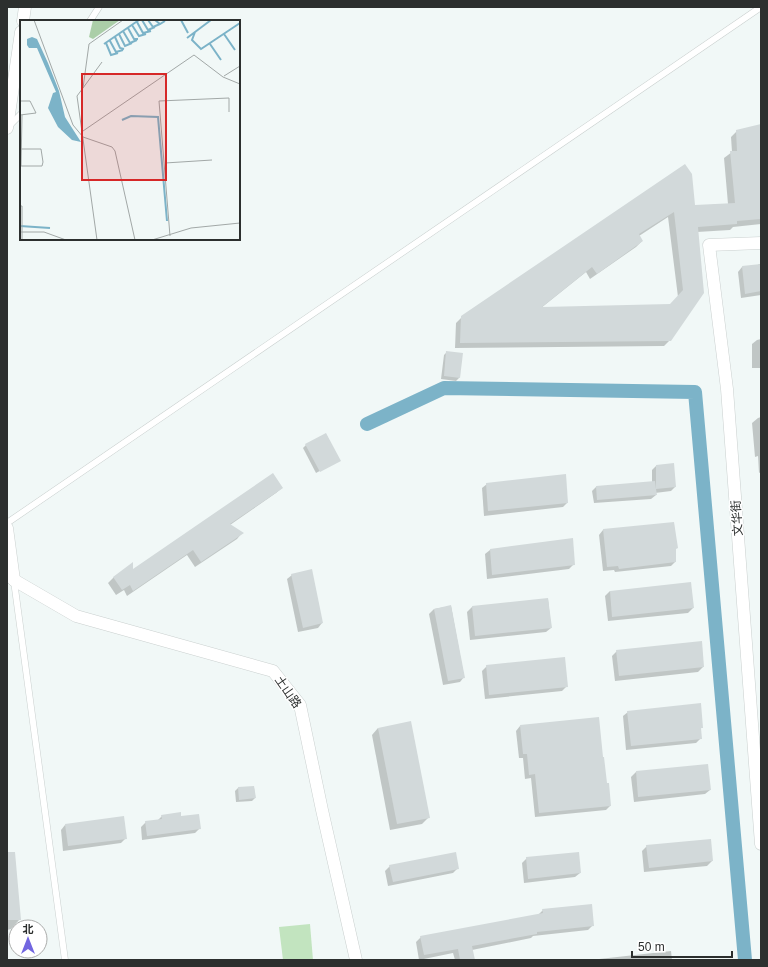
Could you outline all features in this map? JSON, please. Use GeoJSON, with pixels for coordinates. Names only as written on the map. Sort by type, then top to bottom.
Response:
{"type":"FeatureCollection","features":[{"type":"Feature","properties":{"kind":"street"},"geometry":{"type":"LineString","coordinates":[[23,20],[25,7]]}},
{"type":"Feature","properties":{"kind":"street"},"geometry":{"type":"LineString","coordinates":[[7,128],[20,39]]}},
{"type":"Feature","properties":{"kind":"street","name":"文华街"},"geometry":{"type":"LineString","coordinates":[[761,243],[709,245],[727,389],[760,814],[761,844]]}},
{"type":"Feature","properties":{"kind":"street"},"geometry":{"type":"LineString","coordinates":[[7,528],[11,576]]}},
{"type":"Feature","properties":{"kind":"street","name":"土山路"},"geometry":{"type":"LineString","coordinates":[[11,576],[76,616],[273,671],[300,705],[356,960]]}},
{"type":"Feature","properties":{"kind":"lane"},"geometry":{"type":"LineString","coordinates":[[91,20],[100,7]]}},
{"type":"Feature","properties":{"kind":"lane"},"geometry":{"type":"LineString","coordinates":[[7,523],[761,8]]}},
{"type":"Feature","properties":{"kind":"lane"},"geometry":{"type":"LineString","coordinates":[[7,128],[20,115]]}},
{"type":"Feature","properties":{"kind":"lane"},"geometry":{"type":"LineString","coordinates":[[11,576],[65,960]]}},
{"type":"Feature","properties":{"kind":"green space"},"geometry":{"type":"Polygon","coordinates":[[[310,924],[313,960],[283,960],[279,927],[310,924]]]}},
{"type":"Feature","properties":{"kind":"building"},"geometry":{"type":"Polygon","coordinates":[[[761,124],[761,219],[737,221],[737,224],[698,227],[704,293],[671,341],[460,343],[461,316],[685,164],[692,174],[695,205],[735,203],[730,151],[737,151],[736,130],[761,124]],[[674,212],[639,234],[643,241],[597,274],[592,267],[542,307],[670,304],[683,290],[674,212]]]}},
{"type":"Feature","properties":{"kind":"building"},"geometry":{"type":"Polygon","coordinates":[[[761,264],[761,291],[745,294],[742,266],[761,264]]]}},
{"type":"Feature","properties":{"kind":"building"},"geometry":{"type":"Polygon","coordinates":[[[446,351],[463,353],[460,378],[444,376],[446,351]]]}},
{"type":"Feature","properties":{"kind":"building"},"geometry":{"type":"Polygon","coordinates":[[[326,433],[341,461],[320,472],[305,444],[326,433]]]}},
{"type":"Feature","properties":{"kind":"building"},"geometry":{"type":"Polygon","coordinates":[[[674,463],[676,487],[656,489],[656,465],[674,463]]]}},
{"type":"Feature","properties":{"kind":"building"},"geometry":{"type":"Polygon","coordinates":[[[273,473],[283,488],[230,524],[244,533],[201,562],[193,550],[133,591],[130,585],[122,590],[113,577],[133,562],[133,569],[273,473]]]}},
{"type":"Feature","properties":{"kind":"building"},"geometry":{"type":"Polygon","coordinates":[[[566,474],[568,503],[488,511],[486,483],[566,474]]]}},
{"type":"Feature","properties":{"kind":"building"},"geometry":{"type":"Polygon","coordinates":[[[655,481],[657,495],[597,500],[596,486],[655,481]]]}},
{"type":"Feature","properties":{"kind":"building"},"geometry":{"type":"Polygon","coordinates":[[[674,522],[678,548],[676,549],[676,562],[619,569],[618,566],[607,567],[603,529],[674,522]]]}},
{"type":"Feature","properties":{"kind":"building"},"geometry":{"type":"Polygon","coordinates":[[[573,538],[575,565],[492,575],[490,549],[573,538]]]}},
{"type":"Feature","properties":{"kind":"building"},"geometry":{"type":"Polygon","coordinates":[[[312,569],[323,623],[303,628],[291,574],[312,569]]]}},
{"type":"Feature","properties":{"kind":"building"},"geometry":{"type":"Polygon","coordinates":[[[691,582],[694,608],[612,617],[610,591],[691,582]]]}},
{"type":"Feature","properties":{"kind":"building"},"geometry":{"type":"Polygon","coordinates":[[[548,598],[552,628],[475,636],[472,606],[548,598]]]}},
{"type":"Feature","properties":{"kind":"building"},"geometry":{"type":"Polygon","coordinates":[[[451,605],[465,678],[448,681],[434,609],[451,605]]]}},
{"type":"Feature","properties":{"kind":"building"},"geometry":{"type":"Polygon","coordinates":[[[702,641],[704,667],[619,676],[616,650],[702,641]]]}},
{"type":"Feature","properties":{"kind":"building"},"geometry":{"type":"Polygon","coordinates":[[[565,657],[568,687],[489,695],[486,665],[565,657]]]}},
{"type":"Feature","properties":{"kind":"building"},"geometry":{"type":"Polygon","coordinates":[[[701,703],[703,728],[701,728],[702,739],[631,746],[627,711],[701,703]]]}},
{"type":"Feature","properties":{"kind":"building"},"geometry":{"type":"Polygon","coordinates":[[[599,717],[603,757],[607,783],[609,783],[611,806],[539,813],[535,774],[529,775],[527,754],[523,754],[520,725],[599,717]]]}},
{"type":"Feature","properties":{"kind":"building"},"geometry":{"type":"Polygon","coordinates":[[[411,721],[430,818],[397,824],[378,728],[411,721]]]}},
{"type":"Feature","properties":{"kind":"building"},"geometry":{"type":"Polygon","coordinates":[[[708,764],[711,790],[638,797],[636,771],[708,764]]]}},
{"type":"Feature","properties":{"kind":"building"},"geometry":{"type":"Polygon","coordinates":[[[254,786],[256,798],[239,800],[238,787],[254,786]]]}},
{"type":"Feature","properties":{"kind":"building"},"geometry":{"type":"Polygon","coordinates":[[[181,812],[181,816],[199,814],[201,829],[147,836],[145,821],[162,819],[161,815],[181,812]]]}},
{"type":"Feature","properties":{"kind":"building"},"geometry":{"type":"Polygon","coordinates":[[[124,816],[127,839],[68,846],[65,824],[124,816]]]}},
{"type":"Feature","properties":{"kind":"building"},"geometry":{"type":"Polygon","coordinates":[[[711,839],[713,861],[649,868],[646,845],[711,839]]]}},
{"type":"Feature","properties":{"kind":"building"},"geometry":{"type":"Polygon","coordinates":[[[7,852],[15,852],[21,919],[7,920],[7,852]]]}},
{"type":"Feature","properties":{"kind":"building"},"geometry":{"type":"Polygon","coordinates":[[[456,852],[459,869],[393,882],[389,865],[456,852]]]}},
{"type":"Feature","properties":{"kind":"building"},"geometry":{"type":"Polygon","coordinates":[[[579,852],[581,873],[528,879],[526,857],[579,852]]]}},
{"type":"Feature","properties":{"kind":"building"},"geometry":{"type":"Polygon","coordinates":[[[592,904],[594,926],[537,932],[537,934],[472,946],[475,960],[460,960],[458,949],[424,955],[420,936],[543,913],[542,909],[592,904]]]}},
{"type":"Feature","properties":{"kind":"waterway"},"geometry":{"type":"LineString","coordinates":[[367,424],[444,388],[695,392],[745,960]]}}]}
